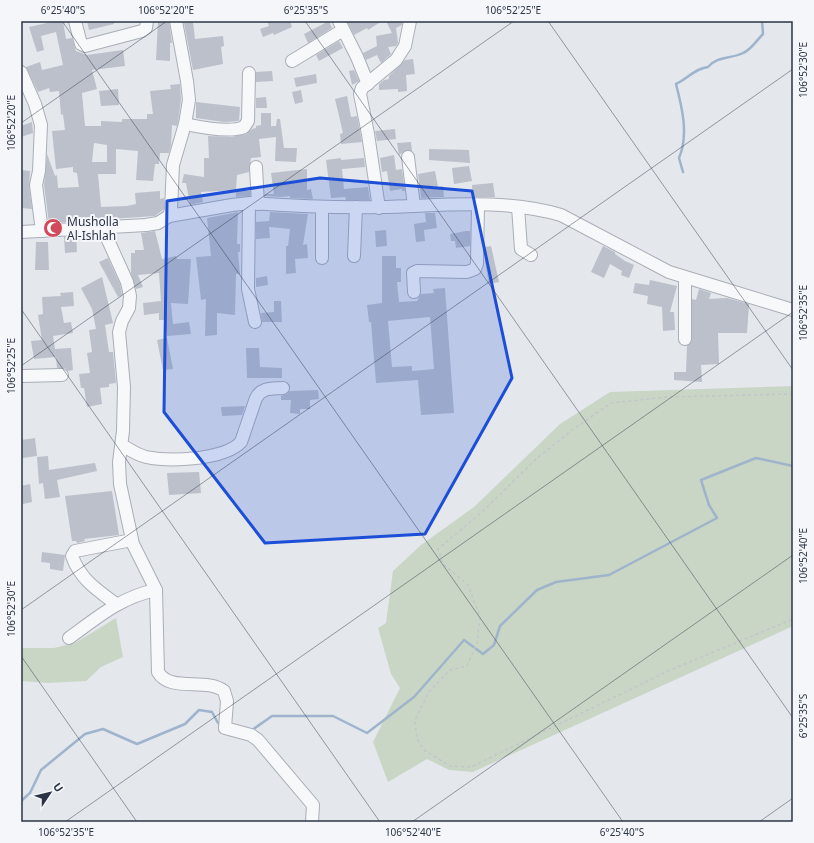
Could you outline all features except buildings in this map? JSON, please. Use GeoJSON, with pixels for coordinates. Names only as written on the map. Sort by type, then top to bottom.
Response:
{"type":"FeatureCollection","features":[{"type":"Feature","properties":{"kind":"street"},"geometry":{"type":"LineString","coordinates":[[75,21],[82,44],[85,46],[142,31],[146,28],[147,21]]}},
{"type":"Feature","properties":{"kind":"street"},"geometry":{"type":"LineString","coordinates":[[169,216],[172,210],[173,165],[185,124],[189,100],[176,21]]}},
{"type":"Feature","properties":{"kind":"street"},"geometry":{"type":"LineString","coordinates":[[379,208],[368,134],[360,102],[360,94],[362,88],[396,60],[405,46],[410,21]]}},
{"type":"Feature","properties":{"kind":"street"},"geometry":{"type":"LineString","coordinates":[[292,61],[341,26],[368,84]]}},
{"type":"Feature","properties":{"kind":"street"},"geometry":{"type":"LineString","coordinates":[[21,72],[35,104],[41,125],[39,171],[36,185],[42,231]]}},
{"type":"Feature","properties":{"kind":"street"},"geometry":{"type":"LineString","coordinates":[[185,124],[213,128],[238,129],[244,127],[248,121],[249,73]]}},
{"type":"Feature","properties":{"kind":"street"},"geometry":{"type":"LineString","coordinates":[[408,157],[414,206]]}},
{"type":"Feature","properties":{"kind":"street"},"geometry":{"type":"LineString","coordinates":[[255,322],[248,289],[256,167]]}},
{"type":"Feature","properties":{"kind":"street"},"geometry":{"type":"LineString","coordinates":[[21,232],[103,229],[146,225],[158,223],[169,216],[232,205],[253,204],[379,208],[478,205],[518,207],[561,215],[669,272],[793,310]]}},
{"type":"Feature","properties":{"kind":"street"},"geometry":{"type":"LineString","coordinates":[[414,292],[413,273],[417,271],[467,272],[475,269],[477,264],[478,205]]}},
{"type":"Feature","properties":{"kind":"street"},"geometry":{"type":"LineString","coordinates":[[322,206],[322,258]]}},
{"type":"Feature","properties":{"kind":"street"},"geometry":{"type":"LineString","coordinates":[[354,256],[356,207]]}},
{"type":"Feature","properties":{"kind":"street"},"geometry":{"type":"LineString","coordinates":[[518,207],[521,249],[531,255]]}},
{"type":"Feature","properties":{"kind":"street"},"geometry":{"type":"LineString","coordinates":[[103,229],[127,282],[130,296],[129,308],[122,321],[119,332],[124,387],[122,445],[119,462],[120,484],[132,540],[142,564],[156,590],[157,667],[159,674],[162,678],[168,681],[208,685],[222,690],[227,697],[225,726],[227,730],[243,732],[258,740],[313,805],[312,822]]}},
{"type":"Feature","properties":{"kind":"street"},"geometry":{"type":"LineString","coordinates":[[685,339],[686,278]]}},
{"type":"Feature","properties":{"kind":"street"},"geometry":{"type":"LineString","coordinates":[[21,376],[62,375]]}},
{"type":"Feature","properties":{"kind":"street"},"geometry":{"type":"LineString","coordinates":[[122,445],[136,454],[152,458],[174,459],[219,455],[235,448],[241,442],[256,398],[260,392],[266,389],[284,388]]}},
{"type":"Feature","properties":{"kind":"street"},"geometry":{"type":"LineString","coordinates":[[116,604],[87,582],[78,572],[72,556],[75,551],[132,540]]}},
{"type":"Feature","properties":{"kind":"street"},"geometry":{"type":"LineString","coordinates":[[70,638],[116,604],[142,593],[156,590]]}},
{"type":"Feature","properties":{"kind":"path"},"geometry":{"type":"LineString","coordinates":[[793,394],[667,397],[611,403],[571,430],[536,459],[482,512],[438,549],[443,564],[468,585],[480,617],[477,643],[467,666],[450,670],[429,692],[415,720],[417,739],[424,750],[450,766],[471,767],[668,671],[793,619]]}},
{"type":"Feature","properties":{"kind":"highlighted area"},"geometry":{"type":"Polygon","coordinates":[[[320,178],[472,191],[512,378],[425,534],[265,543],[164,412],[167,201],[320,178]]]}},
{"type":"Feature","properties":{"kind":"green space"},"geometry":{"type":"Polygon","coordinates":[[[793,386],[793,626],[473,772],[449,770],[427,759],[388,782],[373,742],[400,688],[391,674],[378,628],[386,623],[393,571],[421,545],[474,507],[560,424],[610,392],[793,386]]]}},
{"type":"Feature","properties":{"kind":"green space"},"geometry":{"type":"Polygon","coordinates":[[[116,618],[123,657],[101,667],[86,681],[48,683],[21,681],[21,648],[54,648],[75,643],[116,618]]]}},
{"type":"Feature","properties":{"kind":"waterway"},"geometry":{"type":"LineString","coordinates":[[683,172],[679,158],[684,140],[684,121],[676,84],[720,59],[738,55],[749,50],[763,34],[762,21]]}},
{"type":"Feature","properties":{"kind":"waterway"},"geometry":{"type":"LineString","coordinates":[[252,730],[272,716],[333,716],[367,733],[414,697],[464,640],[483,654],[494,645],[500,626],[537,590],[556,582],[609,575],[717,518],[709,505],[701,480],[756,458],[793,466]]}},
{"type":"Feature","properties":{"kind":"waterway"},"geometry":{"type":"LineString","coordinates":[[21,801],[30,793],[41,770],[85,734],[103,729],[137,744],[185,724],[199,710],[212,712],[218,723],[221,724]]}},
{"type":"Feature","properties":{"kind":"place","name":"Musholla Al-Ishlah"},"geometry":{"type":"Point","coordinates":[53,228]}}]}
